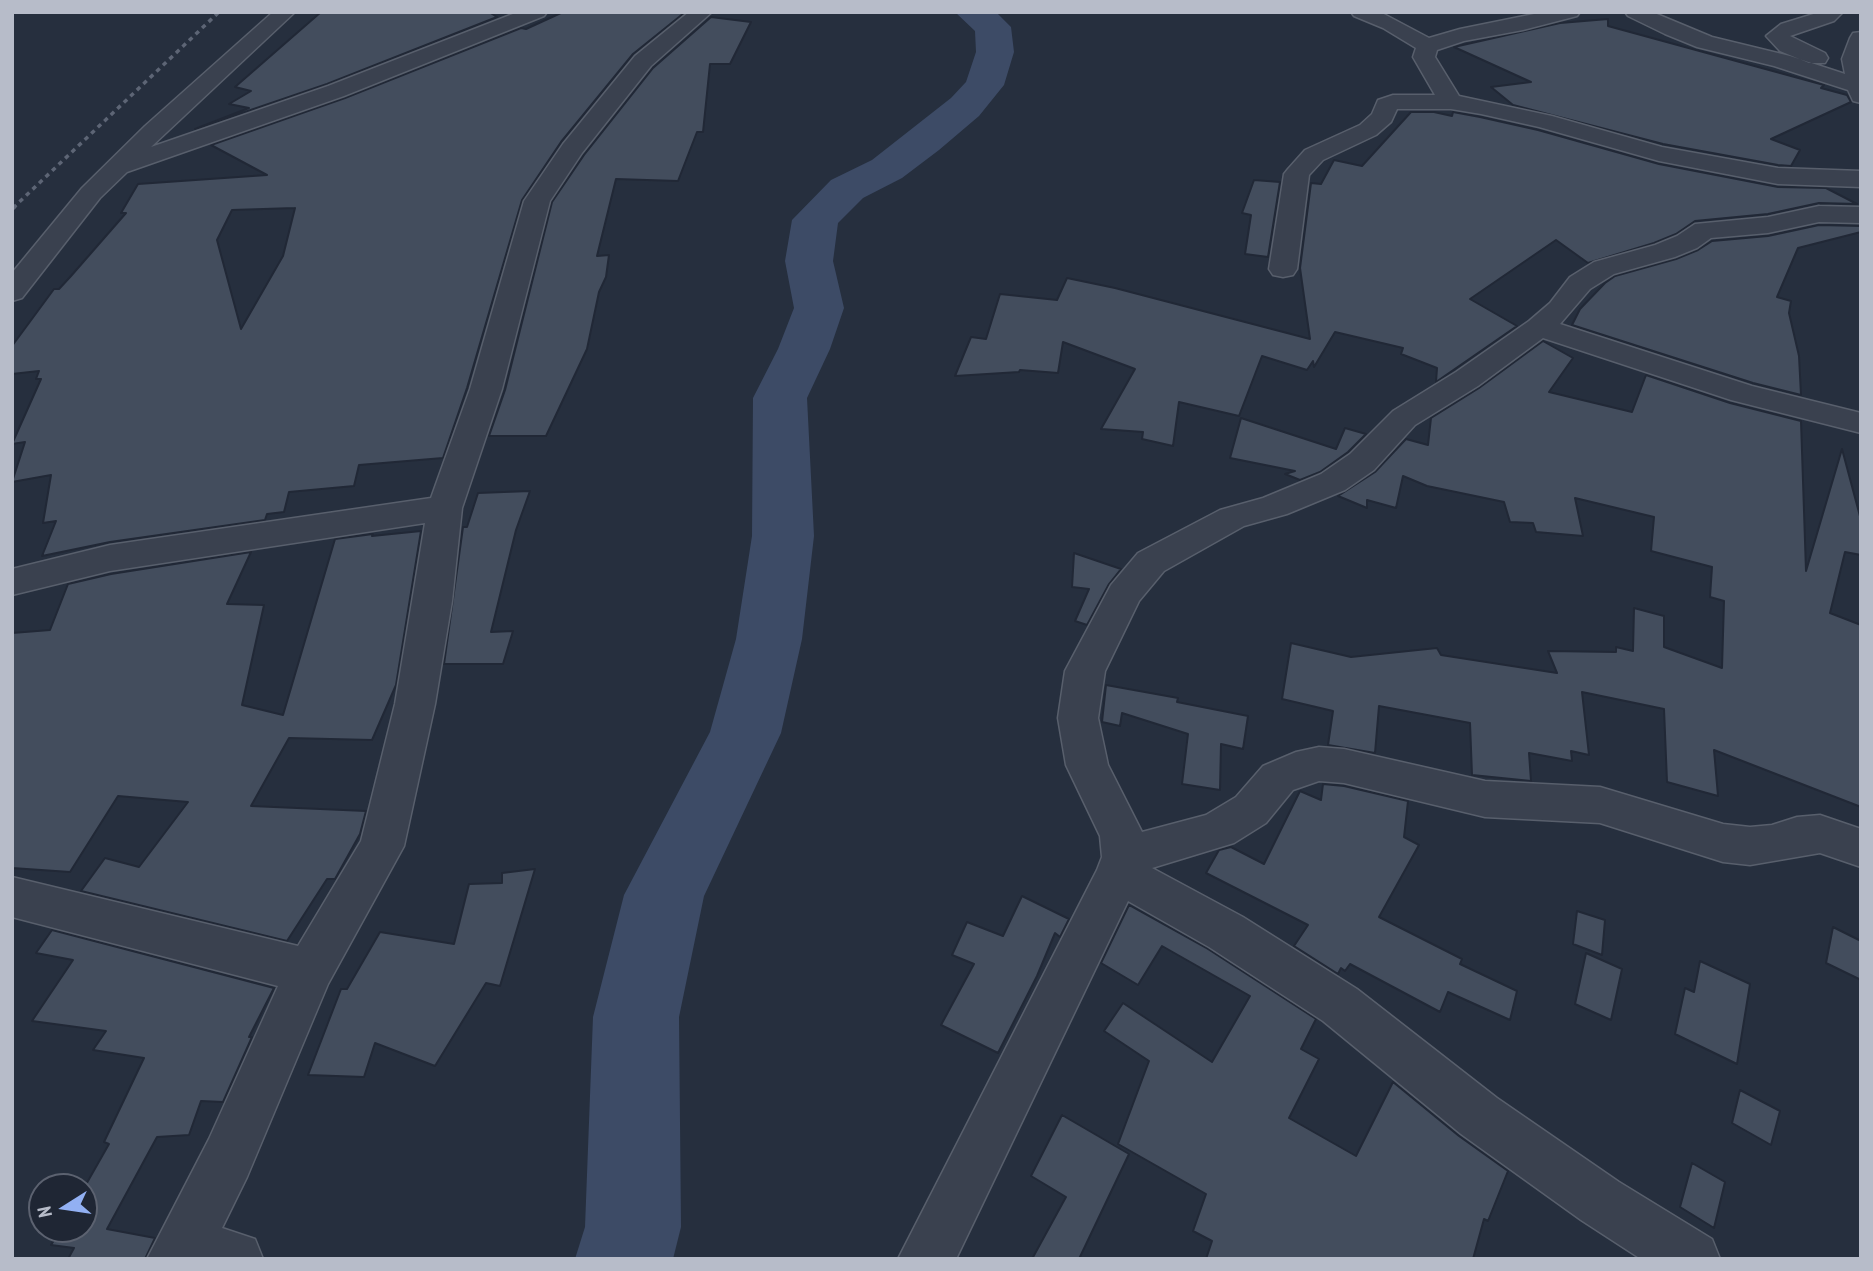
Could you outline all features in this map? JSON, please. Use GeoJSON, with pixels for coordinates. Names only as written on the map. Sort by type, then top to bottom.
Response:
{"type":"FeatureCollection","features":[{"type":"Feature","properties":{"kind":"street"},"geometry":{"type":"LineString","coordinates":[[12,292],[91,193],[285,12]]}},
{"type":"Feature","properties":{"kind":"street"},"geometry":{"type":"LineString","coordinates":[[119,166],[336,92],[537,12]]}},
{"type":"Feature","properties":{"kind":"street"},"geometry":{"type":"LineString","coordinates":[[198,1255],[228,1158],[309,971],[382,846],[415,704],[433,601],[445,508],[486,389],[537,201],[572,149],[643,61],[702,12]]}},
{"type":"Feature","properties":{"kind":"street"},"geometry":{"type":"LineString","coordinates":[[1360,12],[1390,24],[1427,46],[1460,35],[1523,24],[1570,12]]}},
{"type":"Feature","properties":{"kind":"street"},"geometry":{"type":"LineString","coordinates":[[1636,12],[1672,30],[1705,42],[1782,61],[1858,85]]}},
{"type":"Feature","properties":{"kind":"street"},"geometry":{"type":"LineString","coordinates":[[1833,12],[1827,17],[1788,28],[1777,36],[1788,46],[1858,85]]}},
{"type":"Feature","properties":{"kind":"street"},"geometry":{"type":"LineString","coordinates":[[1858,85],[1853,58],[1861,38]]}},
{"type":"Feature","properties":{"kind":"street"},"geometry":{"type":"LineString","coordinates":[[1427,46],[1424,57],[1451,102]]}},
{"type":"Feature","properties":{"kind":"street"},"geometry":{"type":"LineString","coordinates":[[1283,269],[1297,174],[1314,155],[1368,130],[1383,117],[1387,105],[1451,102],[1544,121],[1659,154],[1713,165],[1778,176],[1861,179]]}},
{"type":"Feature","properties":{"kind":"street"},"geometry":{"type":"LineString","coordinates":[[926,1259],[1121,865],[1122,836],[1087,765],[1078,718],[1085,671],[1124,594],[1152,562],[1232,518],[1275,506],[1332,482],[1362,462],[1404,418],[1467,379],[1539,327],[1560,309],[1580,283],[1604,268],[1665,251],[1687,242],[1704,230],[1768,225],[1819,214],[1861,215]]}},
{"type":"Feature","properties":{"kind":"street"},"geometry":{"type":"LineString","coordinates":[[1539,327],[1742,393],[1861,423]]}},
{"type":"Feature","properties":{"kind":"street"},"geometry":{"type":"LineString","coordinates":[[12,582],[110,558],[445,508]]}},
{"type":"Feature","properties":{"kind":"street"},"geometry":{"type":"LineString","coordinates":[[1121,865],[1218,830],[1251,810],[1278,778],[1296,769],[1319,764],[1344,766],[1485,799],[1600,805],[1723,843],[1750,846],[1772,844],[1797,836],[1820,834],[1861,848]]}},
{"type":"Feature","properties":{"kind":"street"},"geometry":{"type":"LineString","coordinates":[[1121,865],[1340,1006],[1479,1116],[1600,1201],[1692,1259]]}},
{"type":"Feature","properties":{"kind":"street"},"geometry":{"type":"LineString","coordinates":[[12,897],[309,971]]}},
{"type":"Feature","properties":{"kind":"building"},"geometry":{"type":"Polygon","coordinates":[[[321,12],[489,12],[497,17],[327,84],[195,129],[249,108],[229,104],[251,91],[235,87],[321,12]]]}},
{"type":"Feature","properties":{"kind":"building"},"geometry":{"type":"Polygon","coordinates":[[[563,12],[684,13],[633,54],[561,142],[522,200],[467,388],[443,458],[359,465],[354,486],[289,492],[284,512],[267,514],[265,520],[110,542],[42,556],[56,521],[43,523],[51,475],[12,482],[25,442],[12,444],[41,379],[36,379],[39,371],[12,374],[12,346],[54,289],[59,289],[126,213],[121,213],[138,184],[267,175],[211,145],[345,98],[521,28],[526,29],[563,12]],[[295,208],[232,210],[217,240],[241,329],[283,256],[295,208]]]}},
{"type":"Feature","properties":{"kind":"building"},"geometry":{"type":"Polygon","coordinates":[[[711,17],[751,22],[730,64],[710,64],[703,132],[697,132],[678,181],[616,179],[597,256],[609,255],[606,277],[599,292],[587,349],[546,436],[489,436],[505,390],[552,202],[584,155],[653,68],[711,17]]]}},
{"type":"Feature","properties":{"kind":"building"},"geometry":{"type":"Polygon","coordinates":[[[1608,19],[1608,26],[1824,85],[1821,88],[1847,95],[1851,102],[1771,139],[1800,150],[1791,166],[1778,165],[1663,144],[1513,105],[1491,87],[1531,82],[1454,47],[1560,23],[1608,19]]]}},
{"type":"Feature","properties":{"kind":"building"},"geometry":{"type":"Polygon","coordinates":[[[1411,112],[1434,112],[1452,116],[1453,112],[1480,117],[1538,130],[1659,164],[1778,187],[1826,188],[1857,204],[1819,203],[1768,214],[1695,221],[1676,234],[1654,243],[1588,263],[1556,240],[1470,299],[1517,326],[1436,382],[1437,368],[1401,354],[1403,348],[1335,332],[1314,367],[1313,361],[1307,370],[1262,356],[1239,416],[1179,402],[1173,446],[1142,439],[1143,432],[1101,429],[1135,369],[1063,342],[1058,373],[1020,370],[955,376],[971,337],[986,339],[1000,294],[1057,300],[1067,278],[1310,339],[1300,268],[1311,183],[1321,184],[1334,160],[1362,166],[1411,112]]]}},
{"type":"Feature","properties":{"kind":"building"},"geometry":{"type":"Polygon","coordinates":[[[1254,180],[1280,182],[1268,257],[1245,254],[1251,215],[1242,213],[1254,180]]]}},
{"type":"Feature","properties":{"kind":"building"},"geometry":{"type":"Polygon","coordinates":[[[1819,225],[1861,226],[1861,232],[1798,248],[1777,297],[1791,301],[1789,313],[1799,356],[1801,395],[1753,383],[1572,325],[1580,309],[1615,276],[1676,259],[1712,241],[1768,236],[1819,225]]]}},
{"type":"Feature","properties":{"kind":"building"},"geometry":{"type":"Polygon","coordinates":[[[1543,341],[1573,358],[1549,392],[1632,412],[1646,375],[1730,403],[1801,421],[1806,571],[1842,449],[1861,520],[1861,555],[1845,552],[1830,613],[1861,625],[1861,807],[1714,750],[1718,796],[1667,782],[1664,709],[1582,692],[1589,755],[1571,751],[1572,761],[1529,753],[1531,781],[1472,775],[1470,723],[1379,706],[1375,753],[1328,745],[1333,711],[1282,699],[1291,643],[1351,657],[1437,648],[1441,655],[1557,673],[1548,651],[1616,652],[1616,647],[1633,651],[1634,608],[1664,616],[1664,647],[1722,668],[1724,601],[1710,597],[1712,567],[1651,551],[1654,517],[1575,498],[1583,536],[1536,532],[1533,523],[1510,522],[1504,502],[1427,486],[1403,476],[1396,508],[1367,500],[1367,508],[1338,496],[1375,472],[1406,439],[1428,445],[1431,418],[1479,388],[1543,341]]]}},
{"type":"Feature","properties":{"kind":"building"},"geometry":{"type":"Polygon","coordinates":[[[1241,418],[1336,449],[1345,428],[1366,434],[1348,452],[1320,472],[1300,480],[1285,474],[1295,471],[1230,458],[1241,418]]]}},
{"type":"Feature","properties":{"kind":"building"},"geometry":{"type":"Polygon","coordinates":[[[530,491],[516,530],[491,632],[513,631],[503,664],[444,664],[463,527],[467,527],[478,493],[530,491]]]}},
{"type":"Feature","properties":{"kind":"building"},"geometry":{"type":"Polygon","coordinates":[[[421,531],[396,685],[372,740],[289,738],[251,806],[366,811],[360,834],[335,879],[327,879],[287,941],[81,891],[105,858],[139,867],[188,802],[118,796],[70,872],[12,868],[12,633],[50,630],[68,584],[111,574],[251,552],[227,604],[264,605],[242,705],[283,715],[335,539],[421,531]]]}},
{"type":"Feature","properties":{"kind":"building"},"geometry":{"type":"Polygon","coordinates":[[[1074,553],[1121,569],[1109,584],[1087,625],[1075,621],[1089,589],[1072,587],[1074,553]]]}},
{"type":"Feature","properties":{"kind":"building"},"geometry":{"type":"Polygon","coordinates":[[[1106,685],[1178,698],[1177,702],[1248,716],[1243,749],[1221,744],[1220,790],[1182,784],[1188,734],[1122,713],[1120,726],[1102,722],[1106,685]]]}},
{"type":"Feature","properties":{"kind":"building"},"geometry":{"type":"Polygon","coordinates":[[[1323,784],[1344,786],[1408,801],[1404,837],[1419,845],[1379,917],[1462,959],[1460,964],[1517,991],[1510,1020],[1448,992],[1440,1012],[1350,964],[1345,971],[1341,968],[1338,974],[1294,946],[1308,925],[1206,873],[1219,850],[1231,847],[1264,864],[1300,791],[1321,800],[1323,784]]]}},
{"type":"Feature","properties":{"kind":"building"},"geometry":{"type":"Polygon","coordinates":[[[535,869],[500,986],[486,983],[435,1066],[375,1043],[364,1077],[308,1075],[341,989],[347,989],[380,932],[454,944],[469,884],[502,883],[502,873],[535,869]]]}},
{"type":"Feature","properties":{"kind":"building"},"geometry":{"type":"Polygon","coordinates":[[[1022,896],[1069,919],[1060,937],[1055,933],[1037,976],[998,1053],[941,1025],[974,964],[952,955],[967,922],[1003,936],[1022,896]]]}},
{"type":"Feature","properties":{"kind":"building"},"geometry":{"type":"Polygon","coordinates":[[[1129,905],[1208,949],[1316,1019],[1301,1049],[1319,1059],[1289,1118],[1356,1156],[1393,1082],[1459,1136],[1508,1171],[1488,1221],[1484,1219],[1473,1259],[1206,1259],[1212,1241],[1193,1231],[1206,1194],[1118,1144],[1149,1061],[1104,1031],[1123,1003],[1212,1062],[1250,996],[1162,946],[1138,985],[1101,963],[1129,905]]]}},
{"type":"Feature","properties":{"kind":"building"},"geometry":{"type":"Polygon","coordinates":[[[1577,911],[1605,920],[1602,955],[1573,944],[1577,911]]]}},
{"type":"Feature","properties":{"kind":"building"},"geometry":{"type":"Polygon","coordinates":[[[1833,927],[1861,941],[1861,980],[1826,963],[1833,927]]]}},
{"type":"Feature","properties":{"kind":"building"},"geometry":{"type":"Polygon","coordinates":[[[52,930],[274,988],[249,1037],[252,1037],[223,1102],[201,1101],[189,1135],[157,1137],[107,1229],[155,1238],[145,1259],[68,1259],[74,1248],[51,1245],[98,1243],[98,1173],[93,1173],[109,1144],[104,1142],[144,1058],[93,1050],[106,1031],[32,1021],[73,960],[36,953],[52,930]]]}},
{"type":"Feature","properties":{"kind":"building"},"geometry":{"type":"Polygon","coordinates":[[[1586,953],[1622,969],[1611,1020],[1575,1004],[1586,953]]]}},
{"type":"Feature","properties":{"kind":"building"},"geometry":{"type":"Polygon","coordinates":[[[1700,961],[1750,984],[1737,1064],[1675,1034],[1685,988],[1694,992],[1700,961]]]}},
{"type":"Feature","properties":{"kind":"building"},"geometry":{"type":"Polygon","coordinates":[[[1740,1090],[1780,1111],[1771,1145],[1732,1123],[1740,1090]]]}},
{"type":"Feature","properties":{"kind":"building"},"geometry":{"type":"Polygon","coordinates":[[[1062,1115],[1129,1154],[1079,1259],[1032,1259],[1066,1197],[1031,1176],[1062,1115]]]}},
{"type":"Feature","properties":{"kind":"building"},"geometry":{"type":"Polygon","coordinates":[[[1692,1163],[1725,1182],[1714,1228],[1680,1207],[1692,1163]]]}},
{"type":"Feature","properties":{"kind":"waterway"},"geometry":{"type":"LineString","coordinates":[[624,1259],[633,1227],[636,1017],[664,895],[745,733],[769,639],[783,536],[780,398],[804,349],[819,308],[809,261],[815,220],[847,189],[887,169],[924,141],[965,107],[984,85],[995,52],[993,27],[973,12]]}},
{"type":"Feature","properties":{"kind":"railway"},"geometry":{"type":"LineString","coordinates":[[13,208],[219,12]]}}]}
